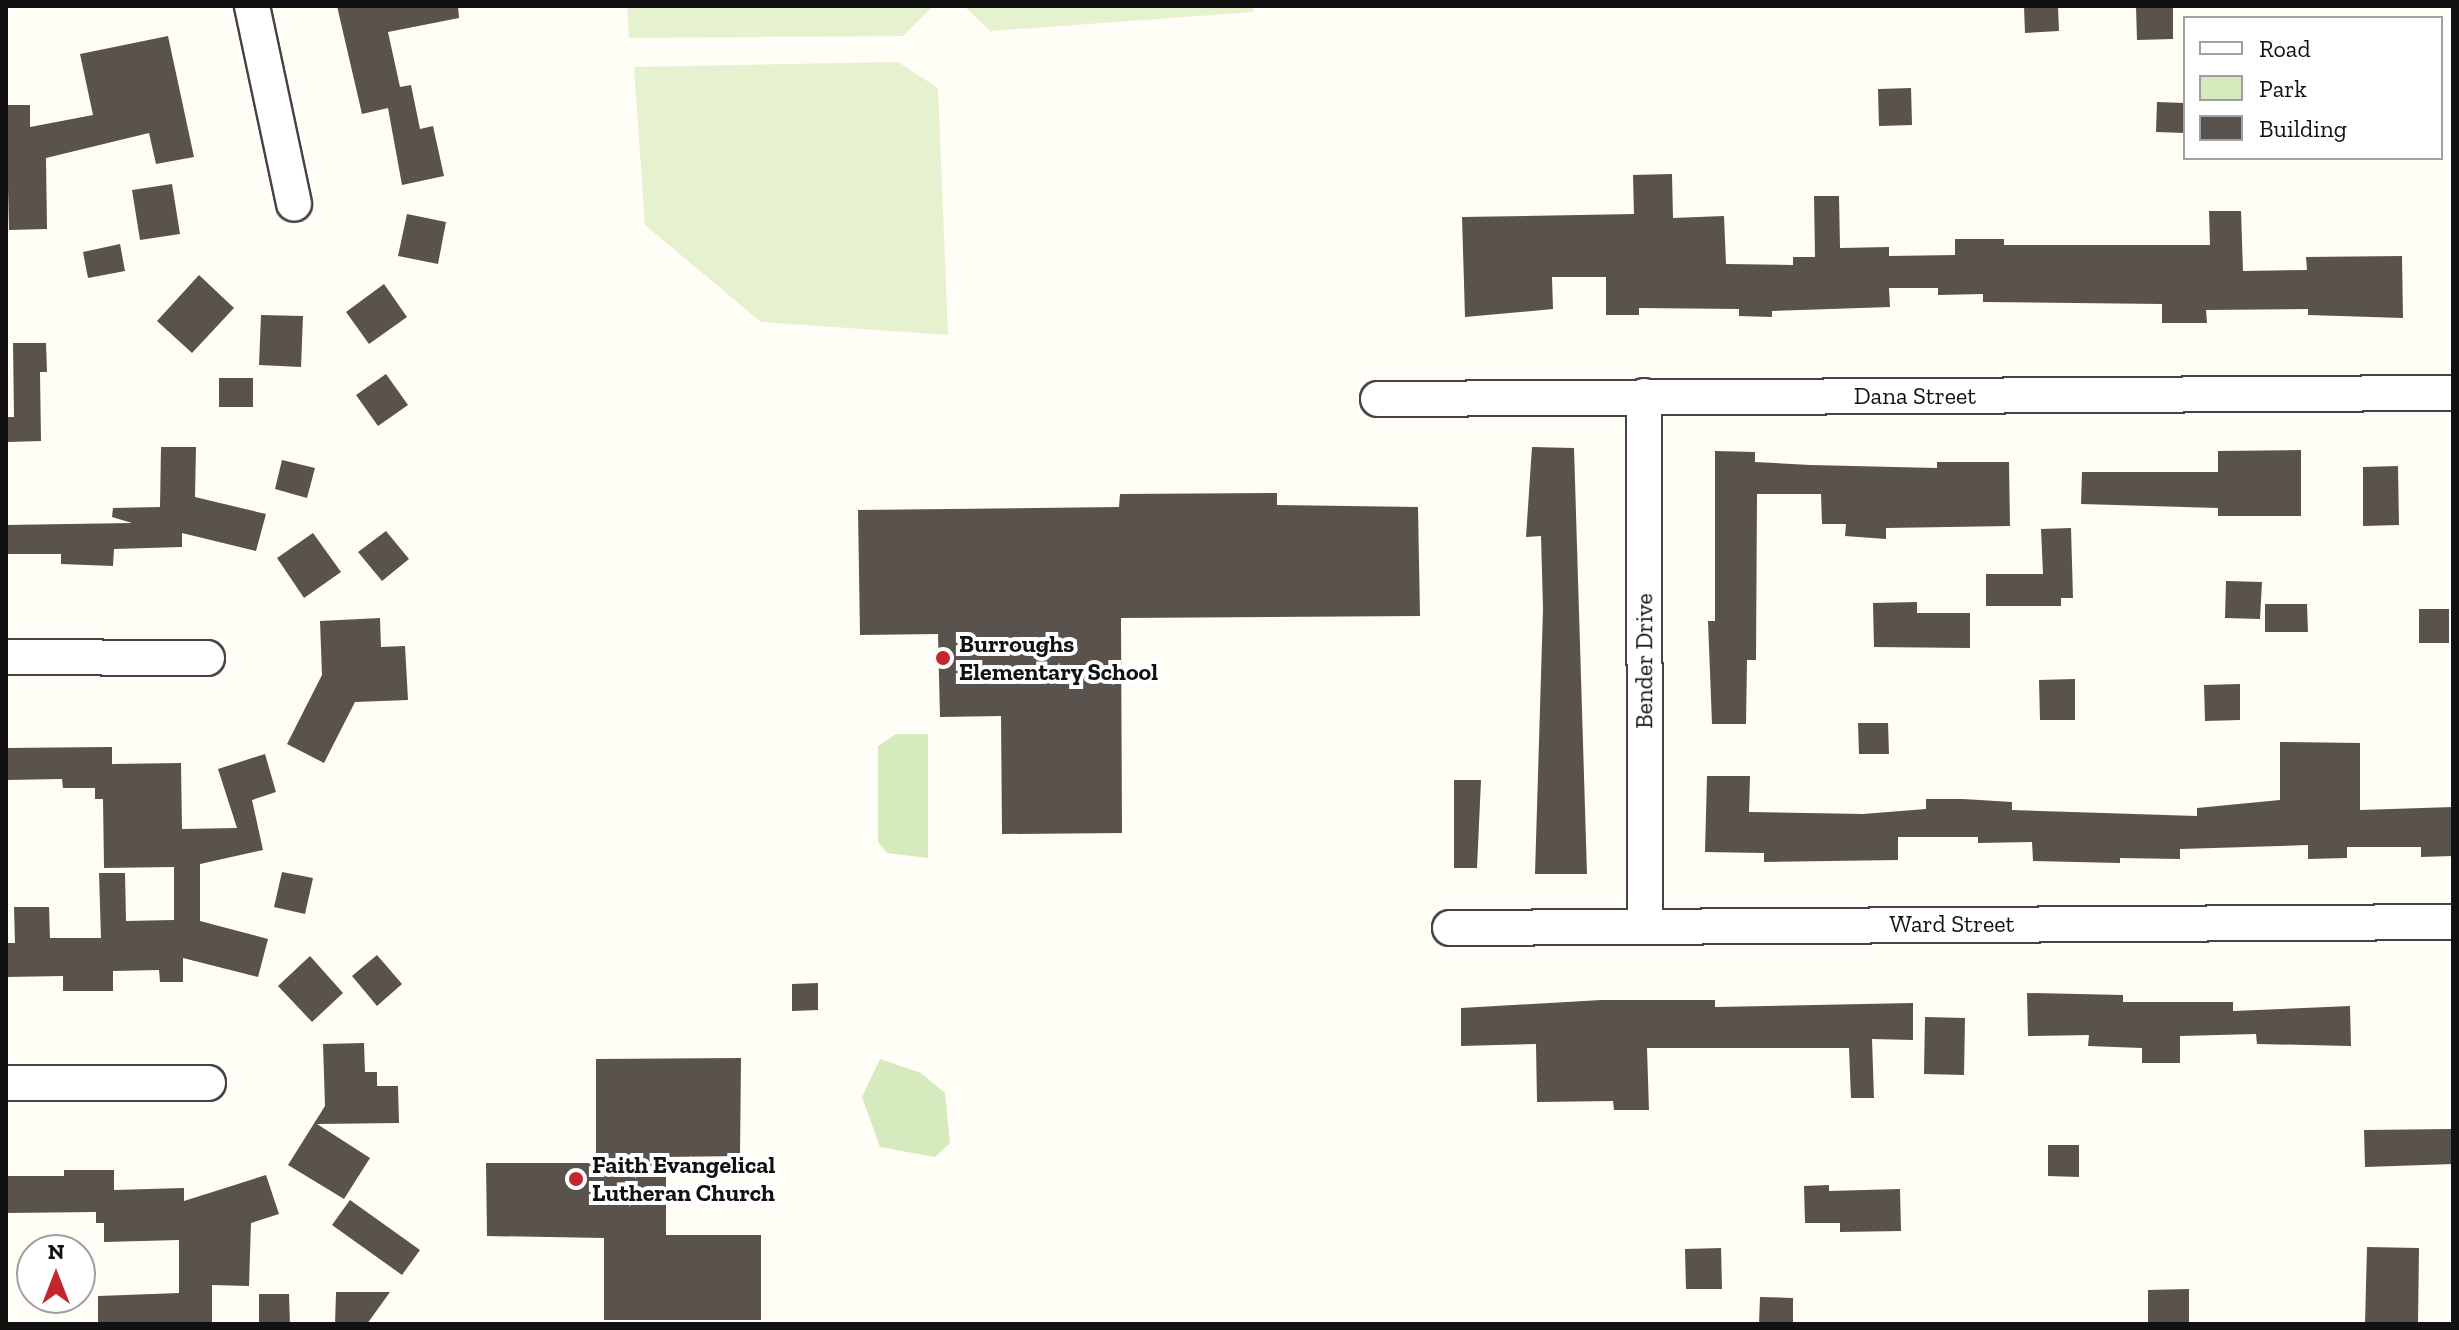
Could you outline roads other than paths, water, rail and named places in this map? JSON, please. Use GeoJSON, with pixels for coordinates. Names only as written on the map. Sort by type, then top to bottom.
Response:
{"type":"FeatureCollection","features":[{"type":"Feature","properties":{"kind":"street"},"geometry":{"type":"LineString","coordinates":[[252,6],[294,204]]}},
{"type":"Feature","properties":{"kind":"street","name":"Dana Street"},"geometry":{"type":"LineString","coordinates":[[1378,399],[2453,393]]}},
{"type":"Feature","properties":{"kind":"street","name":"Bender Drive"},"geometry":{"type":"LineString","coordinates":[[1644,396],[1645,925]]}},
{"type":"Feature","properties":{"kind":"street"},"geometry":{"type":"LineString","coordinates":[[6,657],[207,658]]}},
{"type":"Feature","properties":{"kind":"street","name":"Ward Street"},"geometry":{"type":"LineString","coordinates":[[1450,928],[2453,922]]}},
{"type":"Feature","properties":{"kind":"street"},"geometry":{"type":"LineString","coordinates":[[6,1083],[208,1083]]}},
{"type":"Feature","properties":{"kind":"place","name":"Burroughs Elementary School"},"geometry":{"type":"Point","coordinates":[943,658]}},
{"type":"Feature","properties":{"kind":"place","name":"Faith Evangelical Lutheran Church"},"geometry":{"type":"Point","coordinates":[576,1179]}}]}
